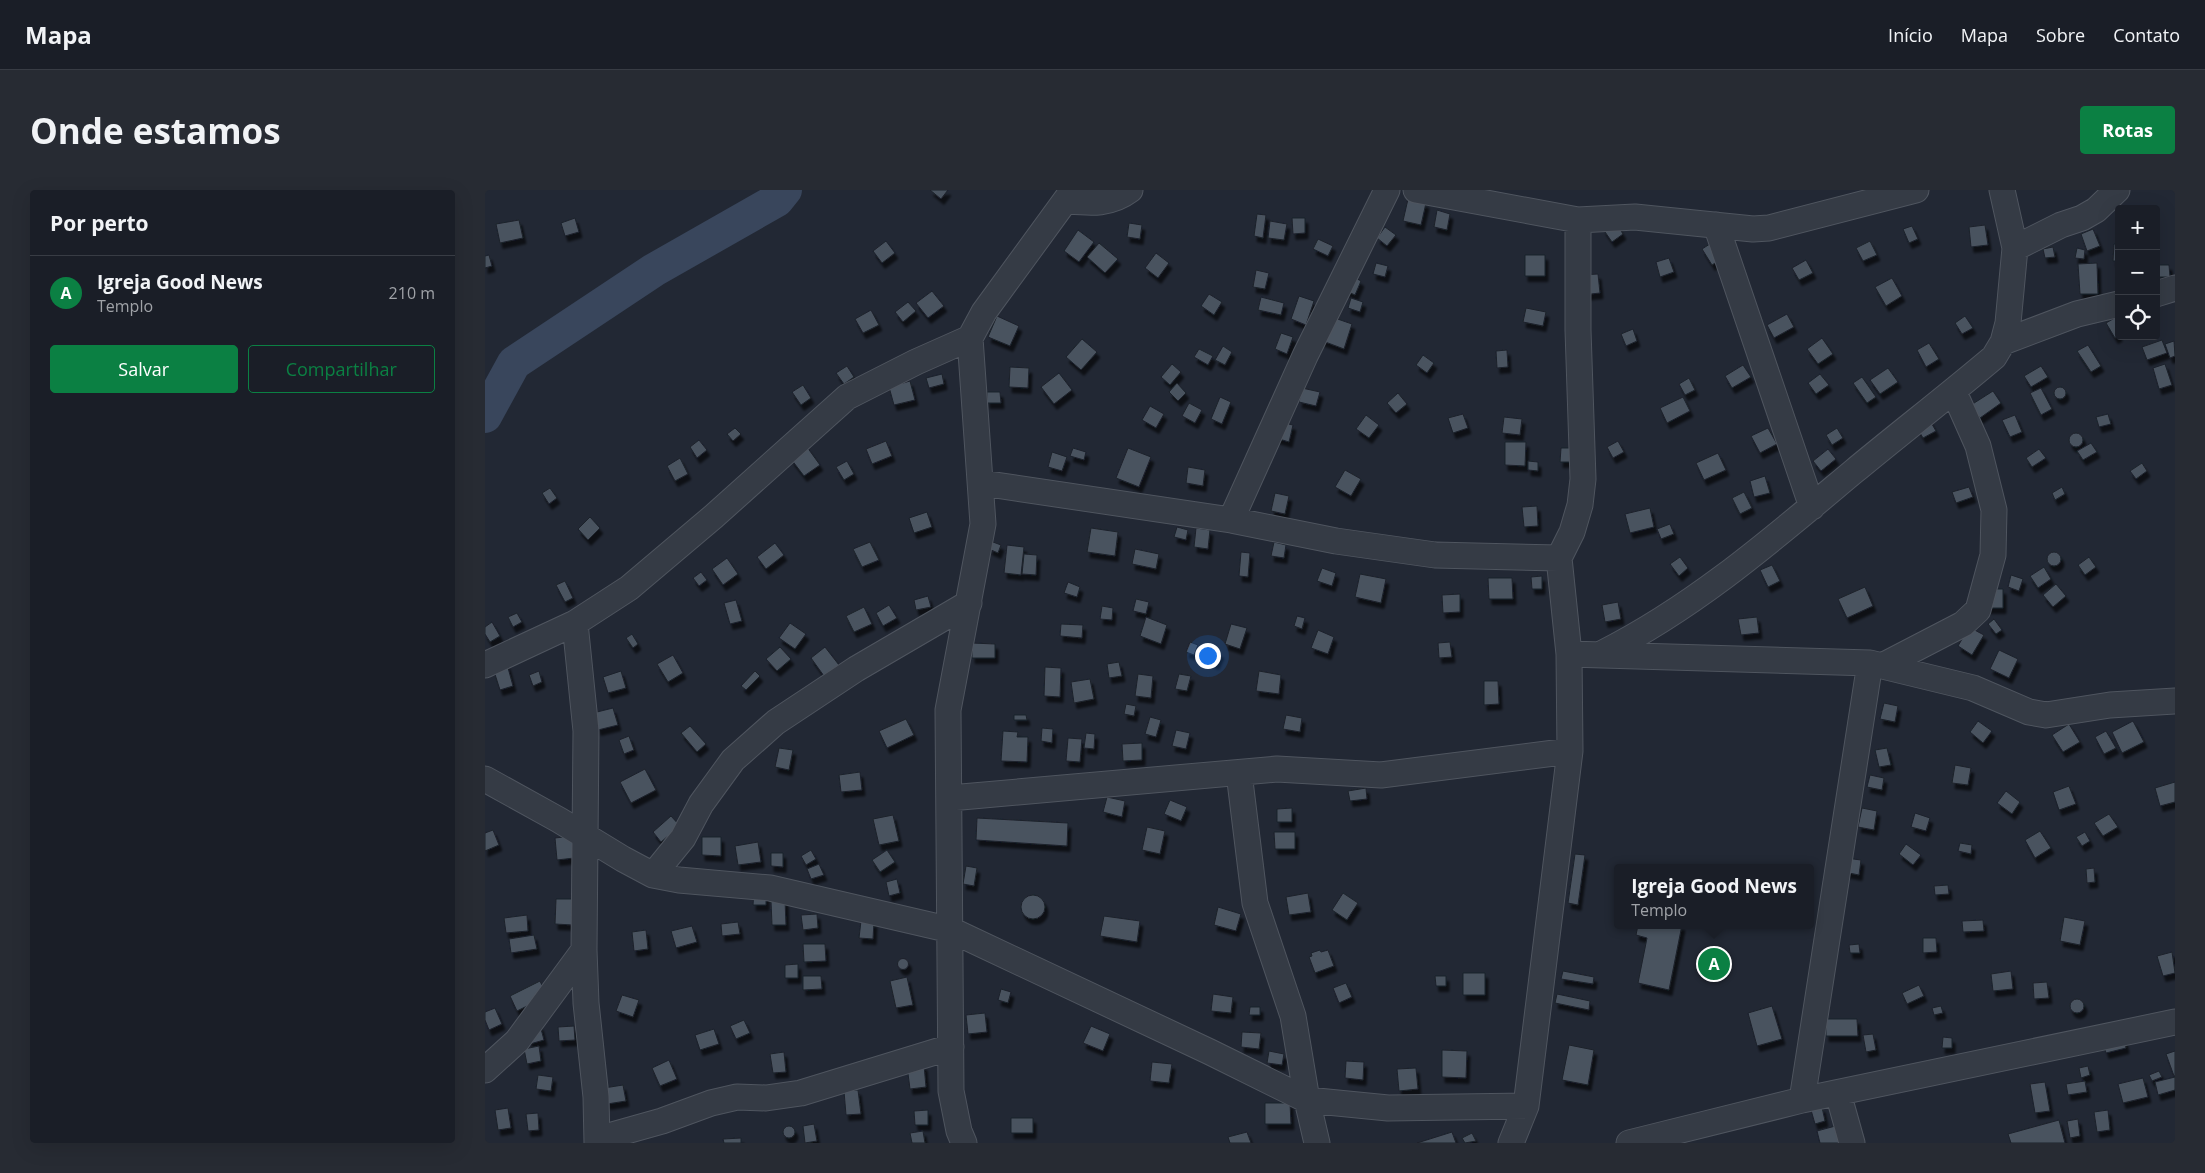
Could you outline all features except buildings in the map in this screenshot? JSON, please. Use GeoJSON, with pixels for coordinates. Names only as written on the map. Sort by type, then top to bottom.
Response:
{"type":"FeatureCollection","features":[{"type":"Feature","properties":{"kind":"street"},"geometry":{"type":"LineString","coordinates":[[964,1143],[959,1131],[951,1092],[951,798],[948,710],[983,524],[982,483],[970,338],[984,312],[1070,195],[1096,203],[1108,202],[1119,198],[1130,190]]}},
{"type":"Feature","properties":{"kind":"street"},"geometry":{"type":"LineString","coordinates":[[1231,520],[1305,356],[1387,190]]}},
{"type":"Feature","properties":{"kind":"street"},"geometry":{"type":"LineString","coordinates":[[1416,190],[1578,220],[1635,217],[1769,228],[1916,190]]}},
{"type":"Feature","properties":{"kind":"street"},"geometry":{"type":"LineString","coordinates":[[1601,655],[1645,632],[1694,599],[1771,542],[1994,357],[2003,342],[2008,323],[2015,248],[2002,190]]}},
{"type":"Feature","properties":{"kind":"street"},"geometry":{"type":"LineString","coordinates":[[2015,248],[2061,225],[2083,218],[2097,210],[2117,190]]}},
{"type":"Feature","properties":{"kind":"street"},"geometry":{"type":"LineString","coordinates":[[1511,1143],[1526,1106],[1570,752],[1569,654],[1559,558],[1572,532],[1580,505],[1583,479],[1578,330],[1578,220]]}},
{"type":"Feature","properties":{"kind":"street"},"geometry":{"type":"LineString","coordinates":[[1716,225],[1812,507]]}},
{"type":"Feature","properties":{"kind":"street"},"geometry":{"type":"LineString","coordinates":[[2160,293],[2175,288]]}},
{"type":"Feature","properties":{"kind":"street"},"geometry":{"type":"LineString","coordinates":[[2003,342],[2077,314],[2115,305]]}},
{"type":"Feature","properties":{"kind":"street"},"geometry":{"type":"LineString","coordinates":[[485,666],[575,623],[629,588],[713,517],[847,396],[970,338]]}},
{"type":"Feature","properties":{"kind":"street"},"geometry":{"type":"LineString","coordinates":[[1876,664],[1963,624],[1978,610],[1993,555],[1994,510],[1978,446],[1954,392]]}},
{"type":"Feature","properties":{"kind":"street"},"geometry":{"type":"LineString","coordinates":[[982,483],[1231,520],[1336,541],[1435,555],[1559,558]]}},
{"type":"Feature","properties":{"kind":"street"},"geometry":{"type":"LineString","coordinates":[[653,875],[683,838],[701,804],[733,760],[776,722],[856,670],[969,603]]}},
{"type":"Feature","properties":{"kind":"street"},"geometry":{"type":"LineString","coordinates":[[575,623],[586,731],[584,950],[586,1003],[598,1141],[711,1103],[737,1097],[766,1098],[801,1093],[951,1047]]}},
{"type":"Feature","properties":{"kind":"street"},"geometry":{"type":"LineString","coordinates":[[1569,654],[1876,664],[1973,688],[2029,712],[2046,715],[2110,705],[2175,701]]}},
{"type":"Feature","properties":{"kind":"street"},"geometry":{"type":"LineString","coordinates":[[1802,1100],[1876,664]]}},
{"type":"Feature","properties":{"kind":"street"},"geometry":{"type":"LineString","coordinates":[[951,798],[1277,769],[1381,776],[1570,752]]}},
{"type":"Feature","properties":{"kind":"street"},"geometry":{"type":"LineString","coordinates":[[1239,773],[1255,903],[1293,1016],[1307,1100],[1317,1143]]}},
{"type":"Feature","properties":{"kind":"street"},"geometry":{"type":"LineString","coordinates":[[485,780],[653,875],[679,880],[770,888],[951,930],[1307,1100],[1388,1108],[1526,1106]]}},
{"type":"Feature","properties":{"kind":"street"},"geometry":{"type":"LineString","coordinates":[[485,1070],[517,1041],[584,950]]}},
{"type":"Feature","properties":{"kind":"street"},"geometry":{"type":"LineString","coordinates":[[1629,1143],[1802,1100],[2174,1025]]}},
{"type":"Feature","properties":{"kind":"street"},"geometry":{"type":"LineString","coordinates":[[1838,1093],[1852,1143]]}},
{"type":"Feature","properties":{"kind":"waterway"},"geometry":{"type":"LineString","coordinates":[[485,416],[514,363],[654,270],[777,200],[785,190]]}},
{"type":"Feature","properties":{"kind":"place","name":"Igreja Good News"},"geometry":{"type":"Point","coordinates":[1714,964]}}]}
